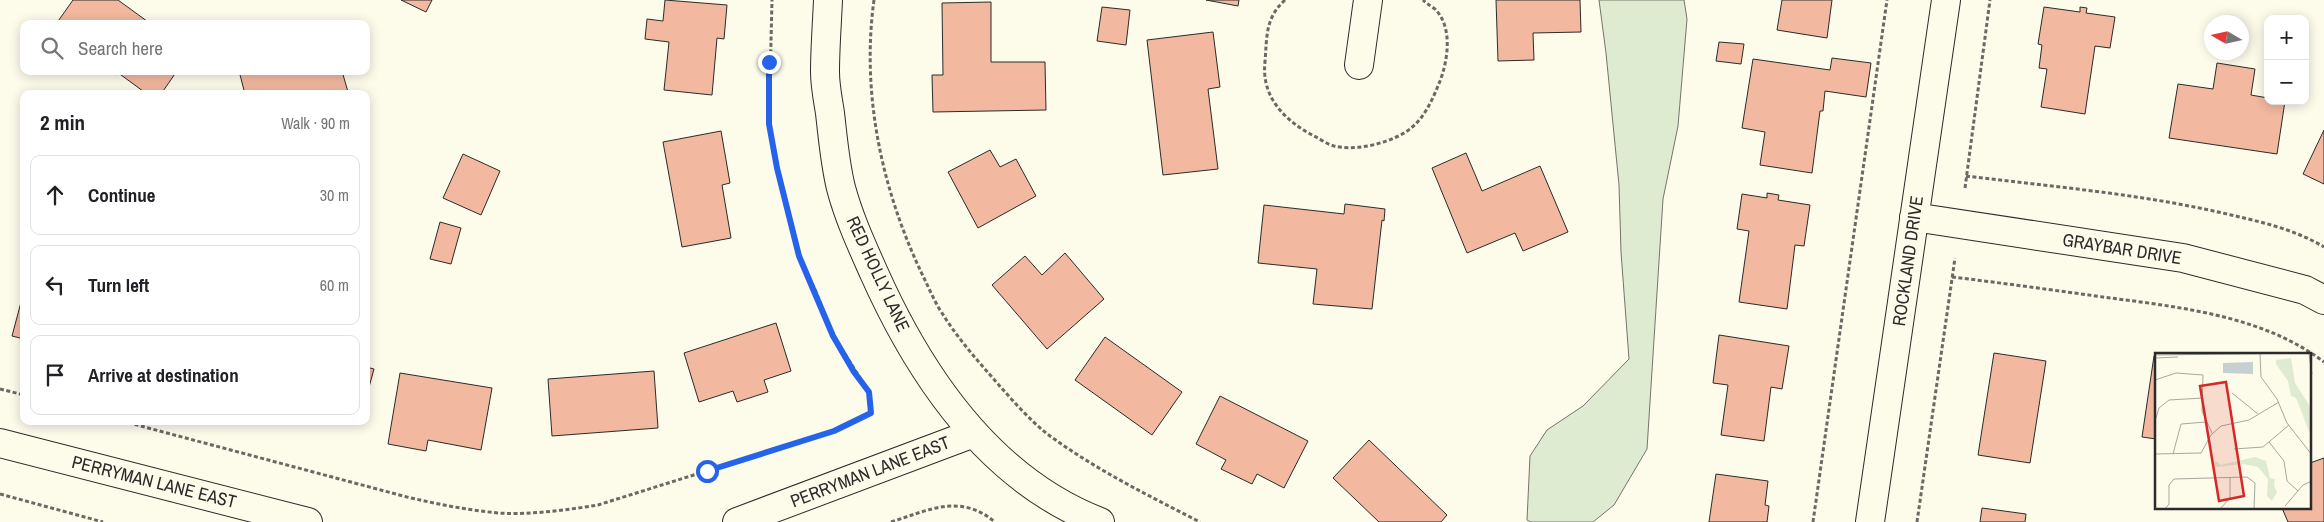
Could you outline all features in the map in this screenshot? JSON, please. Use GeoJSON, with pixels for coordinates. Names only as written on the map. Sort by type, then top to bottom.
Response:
{"type":"FeatureCollection","features":[{"type":"Feature","properties":{"kind":"street","name":"RED HOLLY LANE"},"geometry":{"type":"LineString","coordinates":[[828,0],[825,74],[835,160],[856,234],[894,317],[942,393],[974,433],[1010,468],[1073,512],[1100,522]]}},
{"type":"Feature","properties":{"kind":"street"},"geometry":{"type":"LineString","coordinates":[[1359,65],[1368,0]]}},
{"type":"Feature","properties":{"kind":"street","name":"ROCKLAND DRIVE"},"geometry":{"type":"LineString","coordinates":[[1870,522],[1946,0]]}},
{"type":"Feature","properties":{"kind":"street","name":"GRAYBAR DRIVE"},"geometry":{"type":"LineString","coordinates":[[1914,217],[2184,258],[2305,290],[2324,300]]}},
{"type":"Feature","properties":{"kind":"street","name":"PERRYMAN LANE EAST"},"geometry":{"type":"LineString","coordinates":[[738,522],[974,433]]}},
{"type":"Feature","properties":{"kind":"street","name":"PERRYMAN LANE EAST"},"geometry":{"type":"LineString","coordinates":[[0,443],[250,515],[308,522]]}},
{"type":"Feature","properties":{"kind":"path"},"geometry":{"type":"LineString","coordinates":[[137,425],[407,497],[455,507],[500,513],[558,511],[598,505],[834,431],[871,413],[869,392],[854,372],[833,336],[799,256],[777,168],[769,124],[772,0]]}},
{"type":"Feature","properties":{"kind":"path"},"geometry":{"type":"LineString","coordinates":[[874,0],[870,65],[876,126],[889,191],[906,241],[941,312],[971,354],[1045,432],[1088,461],[1200,522]]}},
{"type":"Feature","properties":{"kind":"path"},"geometry":{"type":"LineString","coordinates":[[1813,522],[1887,0]]}},
{"type":"Feature","properties":{"kind":"path"},"geometry":{"type":"LineString","coordinates":[[1966,176],[2134,197],[2204,209],[2276,226],[2324,247]]}},
{"type":"Feature","properties":{"kind":"path"},"geometry":{"type":"LineString","coordinates":[[1952,277],[2143,302],[2218,316],[2260,327],[2304,347],[2324,362]]}},
{"type":"Feature","properties":{"kind":"path"},"geometry":{"type":"LineString","coordinates":[[0,389],[20,394]]}},
{"type":"Feature","properties":{"kind":"path"},"geometry":{"type":"LineString","coordinates":[[0,494],[103,522]]}},
{"type":"Feature","properties":{"kind":"path"},"geometry":{"type":"LineString","coordinates":[[891,522],[934,508],[960,504],[985,514],[995,522]]}},
{"type":"Feature","properties":{"kind":"green space"},"geometry":{"type":"Polygon","coordinates":[[[1599,0],[1684,0],[1687,19],[1678,126],[1663,199],[1647,449],[1614,505],[1593,522],[1531,522],[1527,520],[1530,456],[1547,430],[1583,406],[1629,359],[1621,252],[1619,185],[1599,0]]]}},
{"type":"Feature","properties":{"kind":"building"},"geometry":{"type":"Polygon","coordinates":[[[73,0],[118,0],[146,20],[59,20],[73,0]]]}},
{"type":"Feature","properties":{"kind":"building"},"geometry":{"type":"Polygon","coordinates":[[[401,0],[432,0],[426,12],[401,0]]]}},
{"type":"Feature","properties":{"kind":"building"},"geometry":{"type":"Polygon","coordinates":[[[665,0],[727,5],[724,39],[717,38],[712,95],[664,90],[669,42],[645,39],[647,19],[663,21],[665,0]]]}},
{"type":"Feature","properties":{"kind":"building"},"geometry":{"type":"Polygon","coordinates":[[[1206,0],[1239,0],[1238,6],[1206,0]]]}},
{"type":"Feature","properties":{"kind":"building"},"geometry":{"type":"Polygon","coordinates":[[[1496,0],[1580,0],[1581,32],[1533,33],[1534,60],[1498,61],[1496,0]]]}},
{"type":"Feature","properties":{"kind":"building"},"geometry":{"type":"Polygon","coordinates":[[[1782,0],[1832,0],[1827,38],[1777,30],[1782,0]]]}},
{"type":"Feature","properties":{"kind":"building"},"geometry":{"type":"Polygon","coordinates":[[[991,2],[991,62],[1045,62],[1046,110],[933,112],[932,75],[943,75],[942,3],[991,2]]]}},
{"type":"Feature","properties":{"kind":"building"},"geometry":{"type":"Polygon","coordinates":[[[1102,7],[1130,10],[1126,45],[1097,41],[1102,7]]]}},
{"type":"Feature","properties":{"kind":"building"},"geometry":{"type":"Polygon","coordinates":[[[2044,7],[2080,12],[2080,7],[2087,8],[2086,13],[2115,17],[2110,48],[2095,46],[2085,114],[2041,107],[2047,69],[2039,68],[2042,45],[2038,44],[2044,7]]]}},
{"type":"Feature","properties":{"kind":"building"},"geometry":{"type":"Polygon","coordinates":[[[1213,32],[1220,87],[1208,89],[1218,169],[1163,175],[1147,40],[1213,32]]]}},
{"type":"Feature","properties":{"kind":"building"},"geometry":{"type":"Polygon","coordinates":[[[1719,42],[1744,44],[1741,64],[1716,61],[1719,42]]]}},
{"type":"Feature","properties":{"kind":"building"},"geometry":{"type":"Polygon","coordinates":[[[1832,58],[1871,63],[1866,97],[1825,91],[1823,111],[1820,111],[1812,173],[1760,165],[1765,132],[1742,128],[1753,59],[1830,70],[1832,58]]]}},
{"type":"Feature","properties":{"kind":"building"},"geometry":{"type":"Polygon","coordinates":[[[2217,63],[2255,69],[2251,95],[2264,97],[2264,105],[2284,105],[2277,154],[2169,138],[2178,84],[2213,89],[2217,63]]]}},
{"type":"Feature","properties":{"kind":"building"},"geometry":{"type":"Polygon","coordinates":[[[121,75],[174,75],[164,90],[142,90],[121,75]]]}},
{"type":"Feature","properties":{"kind":"building"},"geometry":{"type":"Polygon","coordinates":[[[240,75],[343,75],[347,90],[244,90],[240,75]]]}},
{"type":"Feature","properties":{"kind":"building"},"geometry":{"type":"Polygon","coordinates":[[[2324,130],[2324,184],[2303,174],[2324,130]]]}},
{"type":"Feature","properties":{"kind":"building"},"geometry":{"type":"Polygon","coordinates":[[[721,131],[730,183],[722,185],[731,238],[682,247],[663,142],[721,131]]]}},
{"type":"Feature","properties":{"kind":"building"},"geometry":{"type":"Polygon","coordinates":[[[990,150],[1000,167],[1016,159],[1036,196],[978,228],[948,172],[990,150]]]}},
{"type":"Feature","properties":{"kind":"building"},"geometry":{"type":"Polygon","coordinates":[[[1466,153],[1482,191],[1540,166],[1568,232],[1523,251],[1515,233],[1467,253],[1432,168],[1466,153]]]}},
{"type":"Feature","properties":{"kind":"building"},"geometry":{"type":"Polygon","coordinates":[[[463,154],[500,171],[481,215],[443,198],[463,154]]]}},
{"type":"Feature","properties":{"kind":"building"},"geometry":{"type":"Polygon","coordinates":[[[1767,193],[1779,195],[1778,200],[1810,205],[1804,246],[1795,245],[1787,309],[1739,302],[1749,231],[1737,229],[1742,194],[1767,198],[1767,193]]]}},
{"type":"Feature","properties":{"kind":"building"},"geometry":{"type":"Polygon","coordinates":[[[1345,204],[1385,209],[1384,221],[1382,220],[1372,309],[1313,304],[1317,269],[1258,263],[1264,205],[1344,214],[1345,204]]]}},
{"type":"Feature","properties":{"kind":"building"},"geometry":{"type":"Polygon","coordinates":[[[440,222],[461,228],[451,264],[430,259],[440,222]]]}},
{"type":"Feature","properties":{"kind":"building"},"geometry":{"type":"Polygon","coordinates":[[[1065,253],[1104,299],[1047,349],[992,285],[1025,256],[1042,275],[1065,253]]]}},
{"type":"Feature","properties":{"kind":"building"},"geometry":{"type":"Polygon","coordinates":[[[20,306],[20,338],[12,336],[20,306]]]}},
{"type":"Feature","properties":{"kind":"building"},"geometry":{"type":"Polygon","coordinates":[[[776,323],[791,371],[764,380],[768,392],[737,402],[733,391],[699,402],[684,353],[776,323]]]}},
{"type":"Feature","properties":{"kind":"building"},"geometry":{"type":"Polygon","coordinates":[[[1719,335],[1789,346],[1782,389],[1771,387],[1764,441],[1721,435],[1728,385],[1713,383],[1719,335]]]}},
{"type":"Feature","properties":{"kind":"building"},"geometry":{"type":"Polygon","coordinates":[[[1105,337],[1182,392],[1152,435],[1075,380],[1105,337]]]}},
{"type":"Feature","properties":{"kind":"building"},"geometry":{"type":"Polygon","coordinates":[[[1994,353],[2046,361],[2030,463],[1978,455],[1994,353]]]}},
{"type":"Feature","properties":{"kind":"building"},"geometry":{"type":"Polygon","coordinates":[[[2154,356],[2155,356],[2155,439],[2142,437],[2154,356]]]}},
{"type":"Feature","properties":{"kind":"building"},"geometry":{"type":"Polygon","coordinates":[[[370,368],[374,369],[370,384],[370,368]]]}},
{"type":"Feature","properties":{"kind":"building"},"geometry":{"type":"Polygon","coordinates":[[[654,371],[658,428],[552,436],[548,379],[654,371]]]}},
{"type":"Feature","properties":{"kind":"building"},"geometry":{"type":"Polygon","coordinates":[[[400,373],[492,388],[481,450],[428,440],[426,451],[388,444],[400,373]]]}},
{"type":"Feature","properties":{"kind":"building"},"geometry":{"type":"Polygon","coordinates":[[[1220,396],[1308,441],[1284,488],[1257,474],[1252,484],[1221,469],[1226,460],[1196,444],[1220,396]]]}},
{"type":"Feature","properties":{"kind":"building"},"geometry":{"type":"Polygon","coordinates":[[[1369,440],[1447,515],[1441,522],[1379,522],[1333,478],[1369,440]]]}},
{"type":"Feature","properties":{"kind":"building"},"geometry":{"type":"Polygon","coordinates":[[[2324,458],[2324,522],[2288,522],[2283,510],[2312,510],[2312,462],[2324,458]]]}},
{"type":"Feature","properties":{"kind":"building"},"geometry":{"type":"Polygon","coordinates":[[[1716,474],[1768,481],[1765,505],[1769,506],[1767,522],[1709,522],[1716,474]]]}},
{"type":"Feature","properties":{"kind":"building"},"geometry":{"type":"Polygon","coordinates":[[[1982,508],[2026,514],[2025,522],[1980,522],[1982,508]]]}},
{"type":"Feature","properties":{"kind":"route"},"geometry":{"type":"LineString","coordinates":[[707,471],[834,431],[871,413],[869,392],[854,372],[833,336],[816,292],[799,256],[777,168],[769,124],[769,62]]}}]}
